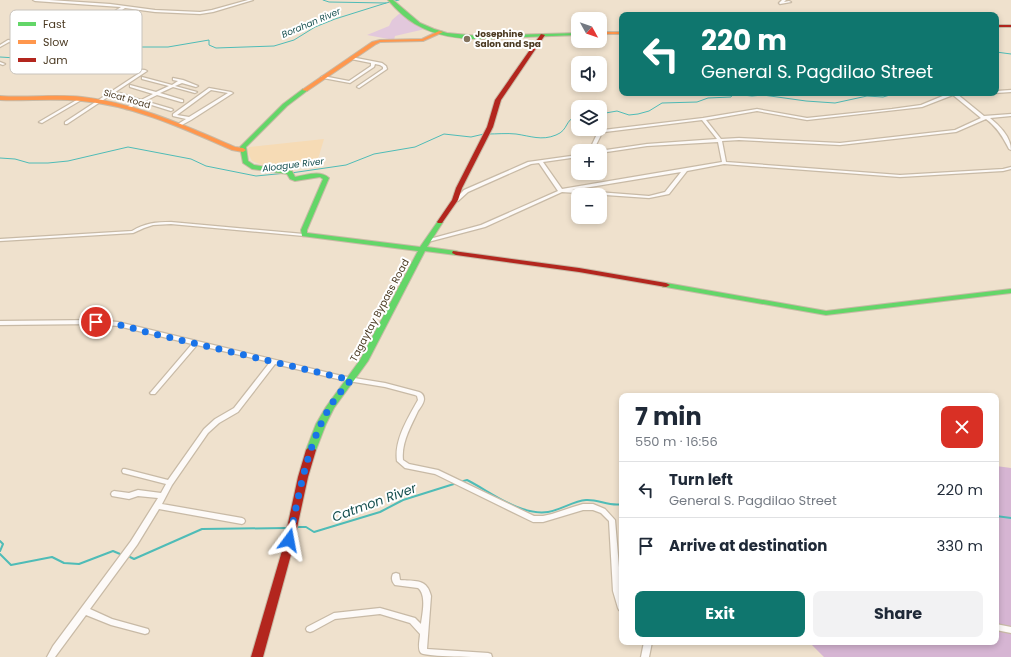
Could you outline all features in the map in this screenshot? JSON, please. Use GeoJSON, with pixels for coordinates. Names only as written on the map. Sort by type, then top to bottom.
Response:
{"type":"FeatureCollection","features":[{"type":"Feature","properties":{"kind":"street"},"geometry":{"type":"LineString","coordinates":[[35,0],[155,11],[206,12],[251,0]]}},
{"type":"Feature","properties":{"kind":"street"},"geometry":{"type":"LineString","coordinates":[[390,0],[418,23],[441,32],[479,36],[571,34]]}},
{"type":"Feature","properties":{"kind":"street"},"geometry":{"type":"LineString","coordinates":[[784,0],[781,3],[788,2]]}},
{"type":"Feature","properties":{"kind":"street"},"geometry":{"type":"LineString","coordinates":[[118,10],[124,7]]}},
{"type":"Feature","properties":{"kind":"street"},"geometry":{"type":"LineString","coordinates":[[999,26],[1011,26]]}},
{"type":"Feature","properties":{"kind":"street"},"geometry":{"type":"LineString","coordinates":[[304,235],[304,230],[326,178],[321,175],[299,179],[291,175],[252,167],[245,162],[243,147],[279,110],[323,77],[377,41],[422,40],[441,32]]}},
{"type":"Feature","properties":{"kind":"street"},"geometry":{"type":"LineString","coordinates":[[607,33],[619,33]]}},
{"type":"Feature","properties":{"kind":"street","name":"Tagaytay Bypass Road"},"geometry":{"type":"LineString","coordinates":[[257,657],[286,551],[303,477],[316,436],[330,407],[351,380],[367,355],[423,248],[455,200],[459,188],[490,127],[498,100],[543,35]]}},
{"type":"Feature","properties":{"kind":"street"},"geometry":{"type":"LineString","coordinates":[[0,46],[10,41]]}},
{"type":"Feature","properties":{"kind":"street"},"geometry":{"type":"LineString","coordinates":[[352,58],[373,62],[384,66],[385,69],[359,87]]}},
{"type":"Feature","properties":{"kind":"street"},"geometry":{"type":"LineString","coordinates":[[323,77],[350,82],[373,66],[373,62]]}},
{"type":"Feature","properties":{"kind":"street"},"geometry":{"type":"LineString","coordinates":[[66,123],[141,74]]}},
{"type":"Feature","properties":{"kind":"street"},"geometry":{"type":"LineString","coordinates":[[143,78],[195,92]]}},
{"type":"Feature","properties":{"kind":"street"},"geometry":{"type":"LineString","coordinates":[[174,79],[196,86]]}},
{"type":"Feature","properties":{"kind":"street"},"geometry":{"type":"LineString","coordinates":[[127,108],[182,81]]}},
{"type":"Feature","properties":{"kind":"street"},"geometry":{"type":"LineString","coordinates":[[188,90],[202,83]]}},
{"type":"Feature","properties":{"kind":"street"},"geometry":{"type":"LineString","coordinates":[[131,86],[182,101]]}},
{"type":"Feature","properties":{"kind":"street"},"geometry":{"type":"LineString","coordinates":[[179,125],[190,119],[231,93],[210,90],[174,115],[190,119]]}},
{"type":"Feature","properties":{"kind":"street"},"geometry":{"type":"LineString","coordinates":[[999,92],[1011,91]]}},
{"type":"Feature","properties":{"kind":"street"},"geometry":{"type":"LineString","coordinates":[[119,94],[171,110]]}},
{"type":"Feature","properties":{"kind":"street"},"geometry":{"type":"LineString","coordinates":[[594,144],[598,134],[604,131],[703,119],[757,110],[803,118],[814,118],[919,107],[946,96]]}},
{"type":"Feature","properties":{"kind":"street"},"geometry":{"type":"LineString","coordinates":[[957,96],[999,127],[1004,133],[1011,149]]}},
{"type":"Feature","properties":{"kind":"street","name":"Sicat Road"},"geometry":{"type":"LineString","coordinates":[[2,99],[81,99],[100,101],[179,125],[234,149],[243,150]]}},
{"type":"Feature","properties":{"kind":"street"},"geometry":{"type":"LineString","coordinates":[[41,122],[81,99]]}},
{"type":"Feature","properties":{"kind":"street"},"geometry":{"type":"LineString","coordinates":[[607,151],[647,144],[720,140],[755,139],[840,144],[956,131],[985,117],[1011,115]]}},
{"type":"Feature","properties":{"kind":"street"},"geometry":{"type":"LineString","coordinates":[[703,119],[720,140],[724,163]]}},
{"type":"Feature","properties":{"kind":"street"},"geometry":{"type":"LineString","coordinates":[[455,200],[466,191],[523,166],[540,161],[571,157]]}},
{"type":"Feature","properties":{"kind":"street"},"geometry":{"type":"LineString","coordinates":[[540,161],[561,191]]}},
{"type":"Feature","properties":{"kind":"street"},"geometry":{"type":"LineString","coordinates":[[428,240],[483,226],[561,191],[724,163],[900,176],[1011,168]]}},
{"type":"Feature","properties":{"kind":"street"},"geometry":{"type":"LineString","coordinates":[[561,191],[654,197],[667,193],[685,170]]}},
{"type":"Feature","properties":{"kind":"street"},"geometry":{"type":"LineString","coordinates":[[0,240],[133,232],[142,226],[166,223],[304,235],[423,248],[579,270],[826,313],[1011,291]]}},
{"type":"Feature","properties":{"kind":"street"},"geometry":{"type":"LineString","coordinates":[[0,323],[96,322],[126,326],[195,344],[351,380],[385,385],[417,393],[420,395],[421,400],[398,453],[400,461],[407,466],[429,470],[452,479],[527,516],[539,520],[550,518],[572,509],[582,507],[593,508],[603,512],[612,520],[619,568],[617,591],[619,598]]}},
{"type":"Feature","properties":{"kind":"street"},"geometry":{"type":"LineString","coordinates":[[153,393],[195,344]]}},
{"type":"Feature","properties":{"kind":"street"},"geometry":{"type":"LineString","coordinates":[[51,657],[134,543],[170,483],[209,427],[236,410],[273,362]]}},
{"type":"Feature","properties":{"kind":"street"},"geometry":{"type":"LineString","coordinates":[[126,471],[170,483]]}},
{"type":"Feature","properties":{"kind":"street"},"geometry":{"type":"LineString","coordinates":[[114,494],[129,496],[138,492],[162,496]]}},
{"type":"Feature","properties":{"kind":"street"},"geometry":{"type":"LineString","coordinates":[[157,506],[242,521]]}},
{"type":"Feature","properties":{"kind":"street"},"geometry":{"type":"LineString","coordinates":[[396,576],[396,581],[398,583],[420,585],[424,588],[427,596],[423,650],[428,654],[488,657]]}},
{"type":"Feature","properties":{"kind":"street"},"geometry":{"type":"LineString","coordinates":[[85,611],[111,622],[145,631]]}},
{"type":"Feature","properties":{"kind":"street"},"geometry":{"type":"LineString","coordinates":[[310,629],[334,616],[380,611],[412,620],[424,633]]}},
{"type":"Feature","properties":{"kind":"street"},"geometry":{"type":"LineString","coordinates":[[999,628],[1011,630]]}},
{"type":"Feature","properties":{"kind":"street"},"geometry":{"type":"LineString","coordinates":[[645,657],[647,645]]}},
{"type":"Feature","properties":{"kind":"shaded area"},"geometry":{"type":"Polygon","coordinates":[[[399,14],[402,14],[414,24],[425,29],[395,36],[394,40],[367,35],[389,26],[392,20],[399,14]]]}},
{"type":"Feature","properties":{"kind":"shaded area"},"geometry":{"type":"Polygon","coordinates":[[[324,139],[316,166],[265,166],[252,161],[247,151],[249,147],[324,139]]]}},
{"type":"Feature","properties":{"kind":"shaded area"},"geometry":{"type":"Polygon","coordinates":[[[999,466],[1011,468],[1011,657],[824,657],[812,645],[999,645],[999,466]]]}},
{"type":"Feature","properties":{"kind":"waterway","name":"Borahan River"},"geometry":{"type":"LineString","coordinates":[[323,0],[329,2],[386,3]]}},
{"type":"Feature","properties":{"kind":"waterway","name":"Borahan River"},"geometry":{"type":"LineString","coordinates":[[386,3],[399,0]]}},
{"type":"Feature","properties":{"kind":"waterway","name":"Borahan River"},"geometry":{"type":"LineString","coordinates":[[142,47],[168,47],[209,40],[209,45],[216,48],[274,46],[294,40],[315,27],[335,19],[386,3]]}},
{"type":"Feature","properties":{"kind":"waterway","name":"Aloague River"},"geometry":{"type":"LineString","coordinates":[[999,52],[1011,54]]}},
{"type":"Feature","properties":{"kind":"waterway","name":"Borahan River"},"geometry":{"type":"LineString","coordinates":[[0,57],[10,58]]}},
{"type":"Feature","properties":{"kind":"waterway","name":"Aloague River"},"geometry":{"type":"LineString","coordinates":[[607,113],[617,111],[629,115],[638,114],[649,111],[662,103],[697,102],[708,98],[732,96]]}},
{"type":"Feature","properties":{"kind":"waterway","name":"Aloague River"},"geometry":{"type":"LineString","coordinates":[[770,96],[835,103],[867,96]]}},
{"type":"Feature","properties":{"kind":"waterway","name":"Aloague River"},"geometry":{"type":"LineString","coordinates":[[867,96],[886,96]]}},
{"type":"Feature","properties":{"kind":"waterway","name":"Aloague River"},"geometry":{"type":"LineString","coordinates":[[488,134],[513,134],[536,138],[546,138],[560,133],[571,119]]}},
{"type":"Feature","properties":{"kind":"waterway","name":"Aloague River"},"geometry":{"type":"LineString","coordinates":[[291,173],[346,165],[374,154],[415,147],[444,134],[471,137],[484,134]]}},
{"type":"Feature","properties":{"kind":"waterway","name":"Aloague River"},"geometry":{"type":"LineString","coordinates":[[0,158],[15,159],[29,163],[48,163],[68,161],[128,147],[191,159],[206,166],[256,176],[287,173]]}},
{"type":"Feature","properties":{"kind":"waterway","name":"Catmon River"},"geometry":{"type":"LineString","coordinates":[[460,482],[467,480],[516,507],[537,512],[553,511],[576,502],[586,500],[619,505]]}},
{"type":"Feature","properties":{"kind":"waterway","name":"Catmon River"},"geometry":{"type":"LineString","coordinates":[[297,527],[306,527],[314,532],[380,512],[403,500],[457,483]]}},
{"type":"Feature","properties":{"kind":"waterway","name":"Catmon River"},"geometry":{"type":"LineString","coordinates":[[999,516],[1011,518]]}},
{"type":"Feature","properties":{"kind":"waterway","name":"Catmon River"},"geometry":{"type":"LineString","coordinates":[[130,557],[134,559],[202,529],[287,528]]}},
{"type":"Feature","properties":{"kind":"waterway","name":"Catmon River"},"geometry":{"type":"LineString","coordinates":[[0,541],[3,544],[0,551]]}},
{"type":"Feature","properties":{"kind":"waterway","name":"Catmon River"},"geometry":{"type":"LineString","coordinates":[[0,554],[11,565],[52,557],[64,563],[79,564],[113,551],[120,554]]}},
{"type":"Feature","properties":{"kind":"traffic: fast"},"geometry":{"type":"LineString","coordinates":[[390,0],[418,24],[447,34],[463,37],[543,35]]}},
{"type":"Feature","properties":{"kind":"traffic: fast"},"geometry":{"type":"LineString","coordinates":[[543,35],[571,34]]}},
{"type":"Feature","properties":{"kind":"traffic: fast"},"geometry":{"type":"LineString","coordinates":[[305,90],[285,105],[243,147],[245,162],[252,167],[290,172],[292,178],[295,179],[321,175],[326,178],[304,230],[304,235],[456,253]]}},
{"type":"Feature","properties":{"kind":"traffic: fast"},"geometry":{"type":"LineString","coordinates":[[311,450],[321,424],[330,407],[364,361],[423,248],[440,222]]}},
{"type":"Feature","properties":{"kind":"traffic: fast"},"geometry":{"type":"LineString","coordinates":[[666,285],[826,313],[1011,291]]}},
{"type":"Feature","properties":{"kind":"traffic: slow"},"geometry":{"type":"LineString","coordinates":[[305,90],[374,43],[380,41],[423,40],[441,32]]}},
{"type":"Feature","properties":{"kind":"traffic: slow"},"geometry":{"type":"LineString","coordinates":[[607,33],[619,33]]}},
{"type":"Feature","properties":{"kind":"traffic: slow"},"geometry":{"type":"LineString","coordinates":[[0,98],[73,98],[122,106],[160,118],[234,149],[243,150]]}},
{"type":"Feature","properties":{"kind":"traffic: jam"},"geometry":{"type":"LineString","coordinates":[[999,26],[1011,26]]}},
{"type":"Feature","properties":{"kind":"traffic: jam"},"geometry":{"type":"LineString","coordinates":[[440,222],[455,200],[459,188],[490,127],[498,100],[543,35]]}},
{"type":"Feature","properties":{"kind":"traffic: jam"},"geometry":{"type":"LineString","coordinates":[[456,253],[579,270],[666,285]]}},
{"type":"Feature","properties":{"kind":"traffic: jam"},"geometry":{"type":"LineString","coordinates":[[257,657],[287,551],[303,477],[311,450]]}},
{"type":"Feature","properties":{"kind":"place","name":"Josephine Salon and Spa"},"geometry":{"type":"Point","coordinates":[467,39]}},
{"type":"Feature","properties":{"kind":"route"},"geometry":{"type":"LineString","coordinates":[[96,322],[132,327],[137,330],[351,380],[326,413],[314,442],[303,477],[289,540]]}}]}
